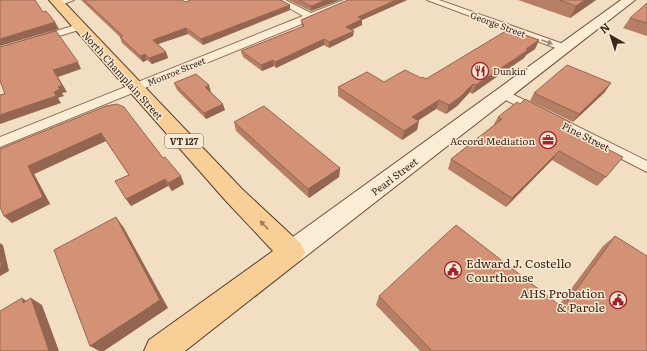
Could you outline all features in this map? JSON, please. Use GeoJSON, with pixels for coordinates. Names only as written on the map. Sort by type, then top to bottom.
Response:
{"type":"FeatureCollection","features":[{"type":"Feature","properties":{"kind":"main road","name":"Pearl Street"},"geometry":{"type":"LineString","coordinates":[[160,351],[628,0]]}},
{"type":"Feature","properties":{"kind":"main road","name":"North Champlain Street"},"geometry":{"type":"LineString","coordinates":[[61,1],[80,27],[135,88],[234,195],[292,252]]}},
{"type":"Feature","properties":{"kind":"street"},"geometry":{"type":"LineString","coordinates":[[280,0],[311,17]]}},
{"type":"Feature","properties":{"kind":"street","name":"Monroe Street"},"geometry":{"type":"LineString","coordinates":[[0,142],[352,0]]}},
{"type":"Feature","properties":{"kind":"street","name":"George Street"},"geometry":{"type":"LineString","coordinates":[[431,0],[565,48]]}},
{"type":"Feature","properties":{"kind":"street"},"geometry":{"type":"LineString","coordinates":[[0,51],[80,27]]}},
{"type":"Feature","properties":{"kind":"street","name":"Pine Street"},"geometry":{"type":"LineString","coordinates":[[504,94],[647,167]]}},
{"type":"Feature","properties":{"kind":"building"},"geometry":{"type":"Polygon","coordinates":[[[0,0],[35,0],[43,12],[46,11],[55,22],[0,39],[0,0]]]}},
{"type":"Feature","properties":{"kind":"building"},"geometry":{"type":"Polygon","coordinates":[[[84,0],[182,0],[185,2],[191,0],[281,0],[290,5],[201,39],[186,28],[153,40],[166,52],[149,58],[145,54],[140,56],[120,37],[123,36],[84,0]]]}},
{"type":"Feature","properties":{"kind":"building"},"geometry":{"type":"Polygon","coordinates":[[[299,0],[326,0],[311,6],[299,0]]]}},
{"type":"Feature","properties":{"kind":"building"},"geometry":{"type":"Polygon","coordinates":[[[348,0],[396,0],[358,17],[362,19],[346,27],[354,31],[329,42],[324,39],[275,62],[273,60],[261,65],[241,51],[304,26],[301,20],[348,0]]]}},
{"type":"Feature","properties":{"kind":"building"},"geometry":{"type":"Polygon","coordinates":[[[559,0],[585,0],[576,6],[559,0]]]}},
{"type":"Feature","properties":{"kind":"building"},"geometry":{"type":"Polygon","coordinates":[[[647,3],[647,23],[630,18],[647,3]]]}},
{"type":"Feature","properties":{"kind":"building"},"geometry":{"type":"Polygon","coordinates":[[[509,29],[539,40],[526,49],[528,50],[476,85],[473,84],[460,97],[449,105],[439,100],[412,117],[419,121],[404,131],[338,87],[367,72],[384,82],[405,70],[426,79],[509,29]]]}},
{"type":"Feature","properties":{"kind":"building"},"geometry":{"type":"Polygon","coordinates":[[[56,31],[78,62],[53,70],[62,85],[58,87],[60,89],[54,92],[56,96],[0,115],[0,95],[5,94],[0,81],[0,47],[56,31]]]}},
{"type":"Feature","properties":{"kind":"building"},"geometry":{"type":"Polygon","coordinates":[[[567,65],[611,83],[579,114],[534,93],[567,65]]]}},
{"type":"Feature","properties":{"kind":"building"},"geometry":{"type":"Polygon","coordinates":[[[196,74],[209,85],[205,87],[223,104],[204,113],[174,83],[196,74]]]}},
{"type":"Feature","properties":{"kind":"building"},"geometry":{"type":"Polygon","coordinates":[[[525,99],[570,122],[565,127],[623,157],[606,177],[559,151],[512,198],[451,159],[502,119],[498,117],[517,102],[520,104],[525,99]]]}},
{"type":"Feature","properties":{"kind":"building"},"geometry":{"type":"Polygon","coordinates":[[[117,104],[124,107],[163,158],[165,157],[181,176],[168,183],[165,179],[126,199],[115,181],[129,175],[101,133],[28,166],[43,197],[4,216],[0,207],[0,149],[106,106],[117,104]]]}},
{"type":"Feature","properties":{"kind":"building"},"geometry":{"type":"Polygon","coordinates":[[[264,106],[340,168],[308,189],[234,122],[264,106]]]}},
{"type":"Feature","properties":{"kind":"building"},"geometry":{"type":"Polygon","coordinates":[[[116,217],[160,300],[90,346],[54,250],[116,217]]]}},
{"type":"Feature","properties":{"kind":"building"},"geometry":{"type":"Polygon","coordinates":[[[456,225],[563,308],[615,236],[647,256],[647,351],[432,351],[379,296],[456,225]]]}},
{"type":"Feature","properties":{"kind":"building"},"geometry":{"type":"Polygon","coordinates":[[[22,298],[23,303],[31,298],[49,351],[0,351],[0,311],[22,298]]]}},
{"type":"Feature","properties":{"kind":"place","name":"Dunkin'"},"geometry":{"type":"Point","coordinates":[480,71]}},
{"type":"Feature","properties":{"kind":"place","name":"Accord Mediation"},"geometry":{"type":"Point","coordinates":[548,140]}},
{"type":"Feature","properties":{"kind":"place","name":"Edward J. Costello Courthouse"},"geometry":{"type":"Point","coordinates":[453,270]}},
{"type":"Feature","properties":{"kind":"place","name":"AHS Probation & Parole"},"geometry":{"type":"Point","coordinates":[618,300]}}]}
